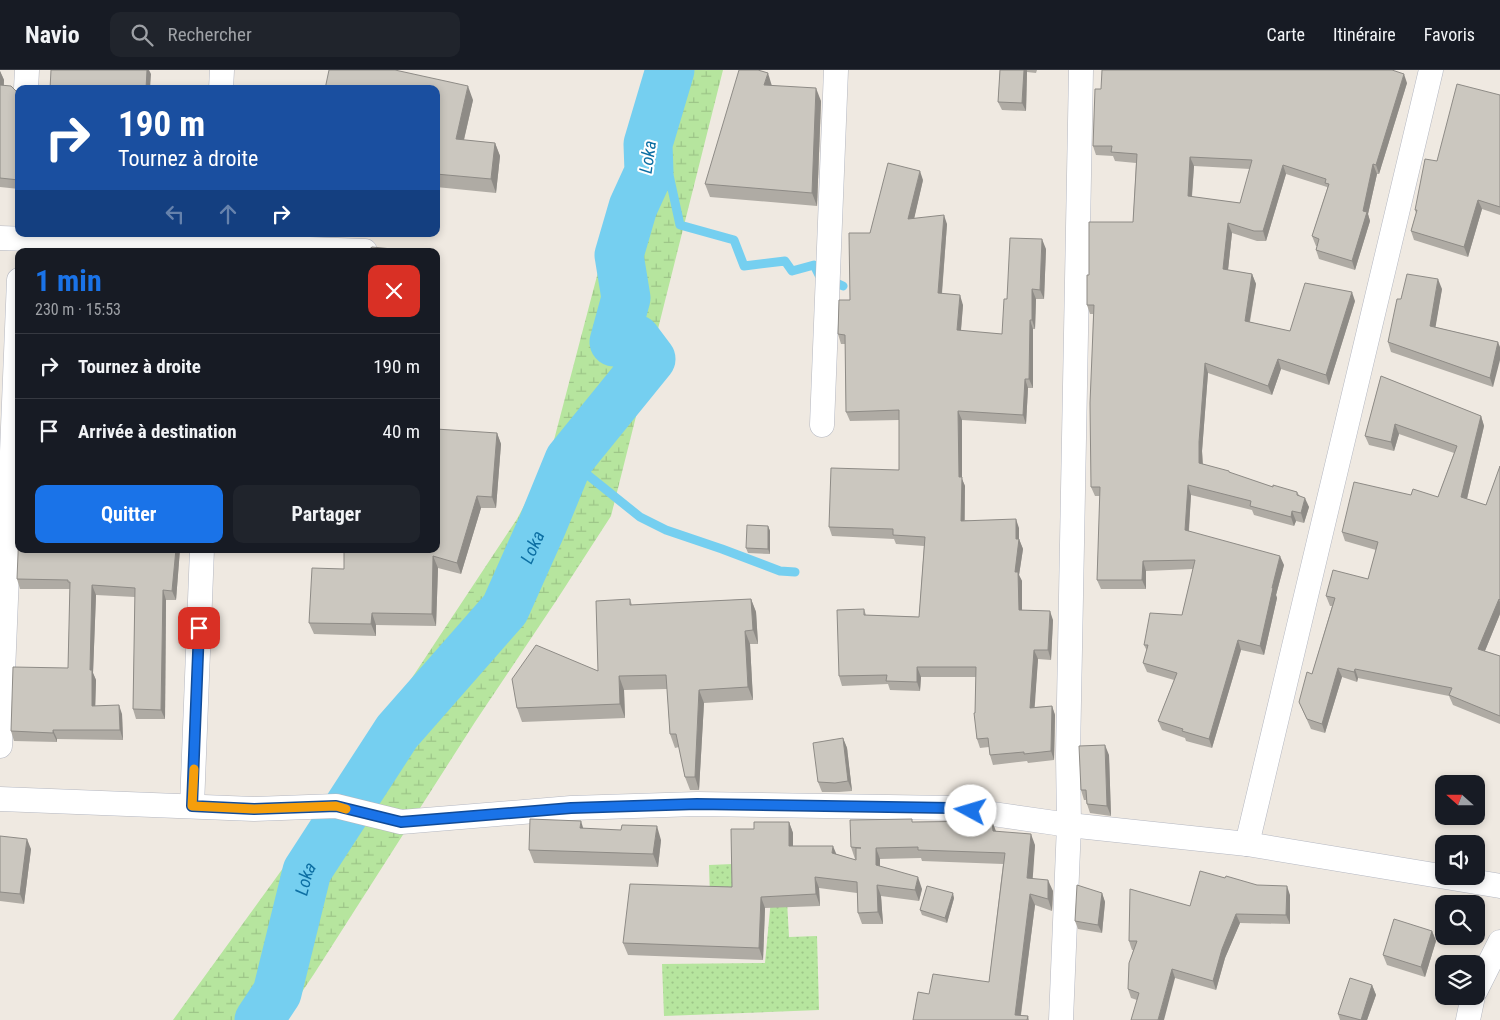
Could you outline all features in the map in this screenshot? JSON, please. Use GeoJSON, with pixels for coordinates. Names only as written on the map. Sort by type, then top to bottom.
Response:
{"type":"FeatureCollection","features":[{"type":"Feature","properties":{"kind":"street"},"geometry":{"type":"LineString","coordinates":[[26,85],[27,70]]}},
{"type":"Feature","properties":{"kind":"street"},"geometry":{"type":"LineString","coordinates":[[221,85],[222,70]]}},
{"type":"Feature","properties":{"kind":"street"},"geometry":{"type":"LineString","coordinates":[[822,425],[836,70]]}},
{"type":"Feature","properties":{"kind":"street"},"geometry":{"type":"LineString","coordinates":[[1060,1020],[1069,824],[1068,744],[1081,70]]}},
{"type":"Feature","properties":{"kind":"street"},"geometry":{"type":"LineString","coordinates":[[1247,844],[1431,70]]}},
{"type":"Feature","properties":{"kind":"street"},"geometry":{"type":"LineString","coordinates":[[15,240],[214,244],[300,248]]}},
{"type":"Feature","properties":{"kind":"street"},"geometry":{"type":"LineString","coordinates":[[0,746],[15,378]]}},
{"type":"Feature","properties":{"kind":"street"},"geometry":{"type":"LineString","coordinates":[[192,806],[202,553]]}},
{"type":"Feature","properties":{"kind":"street"},"geometry":{"type":"LineString","coordinates":[[0,800],[254,809],[336,806],[401,822],[571,808],[697,804],[951,808],[1069,824],[1247,844],[1500,886]]}},
{"type":"Feature","properties":{"kind":"street"},"geometry":{"type":"LineString","coordinates":[[1485,972],[1500,942]]}},
{"type":"Feature","properties":{"kind":"street"},"geometry":{"type":"LineString","coordinates":[[1468,1020],[1472,1005]]}},
{"type":"Feature","properties":{"kind":"green space"},"geometry":{"type":"Polygon","coordinates":[[[651,70],[723,70],[611,516],[475,722],[283,1020],[173,1020],[320,817],[517,519],[549,459],[651,70]]]}},
{"type":"Feature","properties":{"kind":"green space"},"geometry":{"type":"Polygon","coordinates":[[[733,864],[787,901],[789,937],[817,936],[819,1010],[664,1016],[662,964],[765,963],[771,899],[710,898],[709,865],[733,864]]]}},
{"type":"Feature","properties":{"kind":"building"},"geometry":{"type":"Polygon","coordinates":[[[51,70],[147,70],[146,85],[50,85],[51,70]]]}},
{"type":"Feature","properties":{"kind":"building"},"geometry":{"type":"Polygon","coordinates":[[[329,70],[395,70],[468,86],[456,139],[495,143],[491,179],[440,174],[440,85],[326,85],[329,70]]]}},
{"type":"Feature","properties":{"kind":"building"},"geometry":{"type":"Polygon","coordinates":[[[739,70],[758,70],[768,73],[764,85],[816,88],[812,193],[705,184],[739,70]]]}},
{"type":"Feature","properties":{"kind":"building"},"geometry":{"type":"Polygon","coordinates":[[[1000,70],[1024,70],[1022,103],[998,102],[1000,70]]]}},
{"type":"Feature","properties":{"kind":"building"},"geometry":{"type":"Polygon","coordinates":[[[1102,70],[1392,70],[1404,74],[1376,165],[1373,164],[1363,211],[1367,212],[1352,261],[1316,250],[1319,239],[1312,236],[1329,184],[1325,183],[1326,179],[1283,165],[1263,231],[1254,231],[1228,223],[1223,269],[1252,274],[1245,321],[1290,331],[1305,283],[1352,292],[1326,375],[1278,359],[1268,386],[1205,363],[1199,463],[1229,471],[1273,487],[1273,485],[1297,492],[1297,495],[1305,498],[1301,513],[1292,511],[1291,517],[1250,506],[1251,501],[1188,485],[1185,530],[1280,556],[1260,646],[1238,640],[1209,739],[1158,721],[1177,673],[1143,663],[1148,645],[1144,645],[1150,613],[1182,615],[1195,560],[1143,561],[1142,580],[1097,580],[1100,487],[1091,487],[1090,403],[1094,305],[1087,305],[1089,222],[1133,222],[1137,154],[1111,152],[1112,146],[1093,146],[1095,89],[1101,89],[1102,70]],[[1190,157],[1188,196],[1240,203],[1252,160],[1190,157]]]}},
{"type":"Feature","properties":{"kind":"building"},"geometry":{"type":"Polygon","coordinates":[[[1457,84],[1500,95],[1500,207],[1478,200],[1464,247],[1411,231],[1417,210],[1415,210],[1425,159],[1437,161],[1457,84]]]}},
{"type":"Feature","properties":{"kind":"building"},"geometry":{"type":"Polygon","coordinates":[[[0,85],[11,86],[15,90],[15,180],[0,178],[0,85]]]}},
{"type":"Feature","properties":{"kind":"building"},"geometry":{"type":"Polygon","coordinates":[[[888,163],[920,171],[908,219],[944,215],[938,293],[960,295],[957,330],[1002,334],[1004,299],[1007,299],[1010,238],[1042,239],[1040,290],[1032,289],[1029,379],[1025,379],[1023,415],[958,411],[959,477],[962,477],[961,521],[1016,519],[1016,539],[1019,539],[1015,572],[1018,572],[1019,610],[1050,611],[1048,650],[1034,650],[1030,708],[1052,706],[1051,751],[990,755],[988,738],[977,739],[974,713],[976,667],[917,667],[917,682],[886,681],[887,675],[839,676],[837,610],[864,609],[864,615],[919,617],[925,537],[893,535],[893,529],[829,527],[831,468],[899,470],[899,410],[846,412],[845,335],[838,334],[839,300],[850,300],[849,233],[870,233],[888,163]]]}},
{"type":"Feature","properties":{"kind":"building"},"geometry":{"type":"Polygon","coordinates":[[[1407,274],[1438,279],[1430,326],[1498,342],[1490,378],[1388,342],[1397,299],[1401,299],[1407,274]]]}},
{"type":"Feature","properties":{"kind":"building"},"geometry":{"type":"Polygon","coordinates":[[[1381,376],[1481,416],[1461,497],[1486,505],[1500,466],[1500,600],[1478,649],[1500,656],[1500,716],[1449,695],[1452,688],[1355,669],[1354,672],[1338,668],[1322,724],[1307,719],[1299,702],[1307,672],[1312,674],[1335,598],[1326,596],[1333,570],[1368,579],[1378,542],[1342,532],[1354,482],[1411,495],[1413,489],[1438,497],[1457,446],[1395,424],[1391,442],[1365,436],[1381,376]]]}},
{"type":"Feature","properties":{"kind":"building"},"geometry":{"type":"Polygon","coordinates":[[[440,429],[497,433],[492,497],[477,496],[457,563],[433,556],[432,614],[372,613],[371,624],[309,623],[312,568],[344,569],[344,553],[440,553],[440,429]]]}},
{"type":"Feature","properties":{"kind":"building"},"geometry":{"type":"Polygon","coordinates":[[[747,525],[768,526],[768,549],[746,548],[747,525]]]}},
{"type":"Feature","properties":{"kind":"building"},"geometry":{"type":"Polygon","coordinates":[[[18,553],[176,553],[172,591],[163,590],[161,710],[133,709],[135,588],[92,585],[90,670],[92,670],[92,706],[119,705],[120,730],[53,730],[53,733],[11,731],[13,667],[68,668],[70,582],[68,580],[17,579],[18,553]]]}},
{"type":"Feature","properties":{"kind":"building"},"geometry":{"type":"Polygon","coordinates":[[[630,599],[630,605],[751,599],[753,630],[745,631],[748,687],[699,690],[695,777],[685,777],[676,734],[670,734],[666,675],[619,676],[620,704],[517,708],[512,679],[536,645],[598,671],[596,601],[630,599]]]}},
{"type":"Feature","properties":{"kind":"building"},"geometry":{"type":"Polygon","coordinates":[[[843,738],[848,781],[835,783],[818,782],[813,743],[843,738]]]}},
{"type":"Feature","properties":{"kind":"building"},"geometry":{"type":"Polygon","coordinates":[[[1105,745],[1107,806],[1087,804],[1086,790],[1081,790],[1079,746],[1105,745]]]}},
{"type":"Feature","properties":{"kind":"building"},"geometry":{"type":"Polygon","coordinates":[[[530,819],[581,821],[580,828],[621,830],[622,825],[657,826],[653,854],[529,850],[530,819]]]}},
{"type":"Feature","properties":{"kind":"building"},"geometry":{"type":"Polygon","coordinates":[[[912,819],[912,822],[992,821],[993,831],[1031,834],[1027,878],[1048,880],[1048,899],[1030,894],[1015,1015],[1028,1016],[1027,1020],[913,1020],[918,992],[929,994],[933,974],[989,982],[1005,853],[918,850],[918,847],[876,848],[876,865],[918,877],[915,890],[877,885],[878,912],[858,913],[857,882],[815,877],[816,894],[761,897],[759,948],[623,943],[630,884],[732,887],[731,829],[754,829],[754,822],[789,822],[789,846],[833,846],[832,853],[856,860],[856,848],[861,848],[851,847],[850,820],[912,819]]]}},
{"type":"Feature","properties":{"kind":"building"},"geometry":{"type":"Polygon","coordinates":[[[0,836],[27,839],[20,894],[0,892],[0,836]]]}},
{"type":"Feature","properties":{"kind":"building"},"geometry":{"type":"Polygon","coordinates":[[[1200,871],[1257,885],[1287,886],[1286,915],[1236,914],[1222,949],[1213,981],[1172,969],[1158,1020],[1131,1020],[1139,993],[1128,989],[1129,963],[1137,941],[1129,941],[1130,889],[1190,906],[1200,871]]]}},
{"type":"Feature","properties":{"kind":"building"},"geometry":{"type":"Polygon","coordinates":[[[1077,885],[1102,893],[1098,925],[1075,921],[1077,885]]]}},
{"type":"Feature","properties":{"kind":"building"},"geometry":{"type":"Polygon","coordinates":[[[927,886],[953,893],[945,918],[920,910],[927,886]]]}},
{"type":"Feature","properties":{"kind":"building"},"geometry":{"type":"Polygon","coordinates":[[[1394,919],[1432,931],[1421,967],[1383,955],[1394,919]]]}},
{"type":"Feature","properties":{"kind":"building"},"geometry":{"type":"Polygon","coordinates":[[[1350,978],[1372,985],[1361,1020],[1338,1014],[1350,978]]]}},
{"type":"Feature","properties":{"kind":"waterway","name":"Loka"},"geometry":{"type":"LineString","coordinates":[[259,1020],[277,993],[307,871],[397,732],[505,609],[569,460],[651,359],[636,339],[614,342],[626,298],[619,255],[633,207],[649,172],[648,144],[670,70]]}},
{"type":"Feature","properties":{"kind":"waterway"},"geometry":{"type":"LineString","coordinates":[[649,172],[669,175],[680,225],[734,240],[744,266],[785,261],[792,271],[814,265],[819,275],[843,286]]}},
{"type":"Feature","properties":{"kind":"waterway"},"geometry":{"type":"LineString","coordinates":[[569,460],[640,517],[666,530],[780,571],[795,572]]}},
{"type":"Feature","properties":{"kind":"slow traffic"},"geometry":{"type":"LineString","coordinates":[[194,769],[192,806],[254,809],[336,806],[346,809]]}},
{"type":"Feature","properties":{"kind":"route"},"geometry":{"type":"LineString","coordinates":[[199,628],[192,806],[254,809],[336,806],[401,822],[571,808],[697,804],[951,808],[971,811]]}}]}
